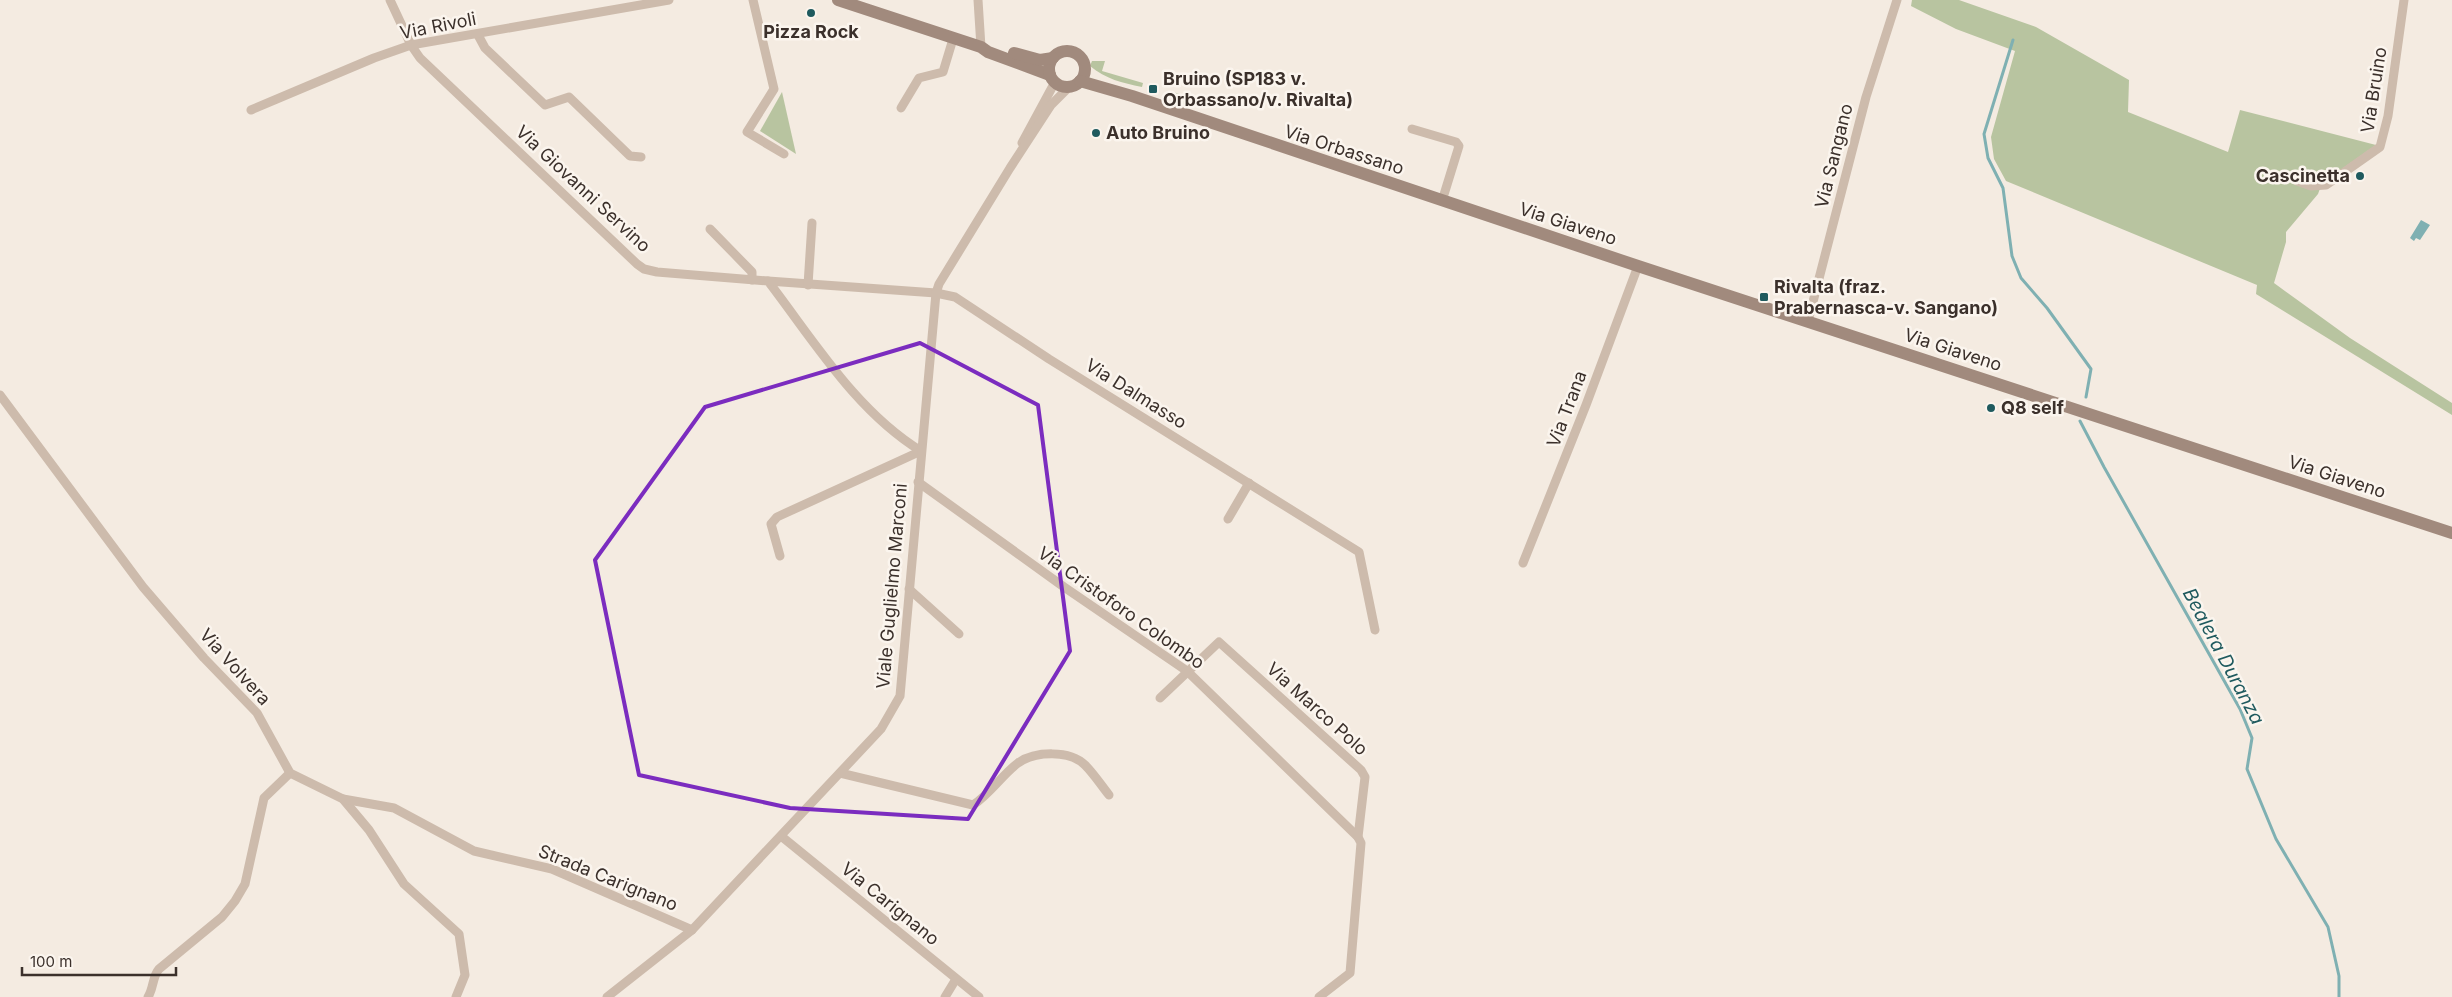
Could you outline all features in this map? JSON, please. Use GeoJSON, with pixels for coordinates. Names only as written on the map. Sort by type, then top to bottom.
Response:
{"type":"FeatureCollection","features":[{"type":"Feature","properties":{"kind":"main road","name":"Via Orbassano"},"geometry":{"type":"LineString","coordinates":[[838,0],[981,47],[988,52],[1053,78],[1078,80],[1132,96],[1442,201]]}},
{"type":"Feature","properties":{"kind":"main road","name":"Via Orbassano"},"geometry":{"type":"LineString","coordinates":[[981,47],[990,46],[1040,60],[1053,58],[1063,52],[1074,53],[1083,61],[1078,80]]}},
{"type":"Feature","properties":{"kind":"main road"},"geometry":{"type":"LineString","coordinates":[[1053,58],[1050,66],[1053,78]]}},
{"type":"Feature","properties":{"kind":"main road","name":"Via Giaveno"},"geometry":{"type":"LineString","coordinates":[[1442,201],[2452,533]]}},
{"type":"Feature","properties":{"kind":"street","name":"Via Giovanni Servino"},"geometry":{"type":"LineString","coordinates":[[390,0],[411,46],[420,58],[644,269],[768,281]]}},
{"type":"Feature","properties":{"kind":"street","name":"Via Rivoli"},"geometry":{"type":"LineString","coordinates":[[251,110],[374,58],[411,46],[669,0]]}},
{"type":"Feature","properties":{"kind":"street"},"geometry":{"type":"LineString","coordinates":[[753,0],[774,89],[747,132],[784,154]]}},
{"type":"Feature","properties":{"kind":"street"},"geometry":{"type":"LineString","coordinates":[[978,0],[981,47]]}},
{"type":"Feature","properties":{"kind":"street","name":"Via Sangano"},"geometry":{"type":"LineString","coordinates":[[1808,321],[1866,97],[1897,0]]}},
{"type":"Feature","properties":{"kind":"street","name":"Via Bruino"},"geometry":{"type":"LineString","coordinates":[[2297,181],[2311,186],[2326,185],[2380,148],[2388,116],[2404,0]]}},
{"type":"Feature","properties":{"kind":"street"},"geometry":{"type":"LineString","coordinates":[[478,35],[485,48],[545,105],[569,97],[630,156],[640,157]]}},
{"type":"Feature","properties":{"kind":"street"},"geometry":{"type":"LineString","coordinates":[[901,108],[919,78],[943,72],[953,39]]}},
{"type":"Feature","properties":{"kind":"street","name":"Viale Guglielmo Marconi"},"geometry":{"type":"LineString","coordinates":[[1010,168],[1053,78]]}},
{"type":"Feature","properties":{"kind":"street","name":"Viale Guglielmo Marconi"},"geometry":{"type":"LineString","coordinates":[[607,997],[692,930],[881,729],[900,696],[936,293],[939,284],[1051,105],[1078,80]]}},
{"type":"Feature","properties":{"kind":"street"},"geometry":{"type":"LineString","coordinates":[[1412,129],[1456,142],[1459,146],[1442,201]]}},
{"type":"Feature","properties":{"kind":"street"},"geometry":{"type":"LineString","coordinates":[[808,285],[812,223]]}},
{"type":"Feature","properties":{"kind":"street"},"geometry":{"type":"LineString","coordinates":[[710,229],[752,272],[752,280]]}},
{"type":"Feature","properties":{"kind":"street","name":"Via Trana"},"geometry":{"type":"LineString","coordinates":[[1523,563],[1586,405],[1638,266]]}},
{"type":"Feature","properties":{"kind":"street"},"geometry":{"type":"LineString","coordinates":[[768,281],[853,392],[896,436],[921,451]]}},
{"type":"Feature","properties":{"kind":"street","name":"Via Dalmasso"},"geometry":{"type":"LineString","coordinates":[[768,281],[936,293],[955,297],[1050,359],[1359,552],[1375,630]]}},
{"type":"Feature","properties":{"kind":"street","name":"Via Volvera"},"geometry":{"type":"LineString","coordinates":[[0,395],[143,587],[204,658],[257,713],[290,773]]}},
{"type":"Feature","properties":{"kind":"street"},"geometry":{"type":"LineString","coordinates":[[780,556],[771,524],[777,517],[921,451]]}},
{"type":"Feature","properties":{"kind":"street","name":"Via Cristoforo Colombo"},"geometry":{"type":"LineString","coordinates":[[918,482],[1064,587],[1187,671],[1358,836]]}},
{"type":"Feature","properties":{"kind":"street"},"geometry":{"type":"LineString","coordinates":[[1228,519],[1249,483]]}},
{"type":"Feature","properties":{"kind":"street"},"geometry":{"type":"LineString","coordinates":[[909,589],[959,634]]}},
{"type":"Feature","properties":{"kind":"street","name":"Via Marco Polo"},"geometry":{"type":"LineString","coordinates":[[1160,698],[1219,642],[1361,770],[1365,777],[1358,836],[1361,843],[1350,973],[1319,997]]}},
{"type":"Feature","properties":{"kind":"street"},"geometry":{"type":"LineString","coordinates":[[840,773],[973,805],[1018,763],[1032,756],[1052,754],[1071,757],[1083,763],[1109,795]]}},
{"type":"Feature","properties":{"kind":"street"},"geometry":{"type":"LineString","coordinates":[[152,995],[155,974],[159,969],[222,917],[235,901],[245,884],[264,798],[290,773],[343,799],[369,830],[404,884],[459,934],[465,975],[456,997]]}},
{"type":"Feature","properties":{"kind":"street","name":"Strada Carignano"},"geometry":{"type":"LineString","coordinates":[[343,799],[352,799],[394,808],[474,850],[552,870],[692,930]]}},
{"type":"Feature","properties":{"kind":"street","name":"Via Carignano"},"geometry":{"type":"LineString","coordinates":[[781,836],[979,997]]}},
{"type":"Feature","properties":{"kind":"street"},"geometry":{"type":"LineString","coordinates":[[945,997],[956,979]]}},
{"type":"Feature","properties":{"kind":"highlighted area"},"geometry":{"type":"Polygon","coordinates":[[[920,343],[1038,405],[1070,651],[968,819],[790,808],[639,775],[595,560],[705,407],[920,343]]]}},
{"type":"Feature","properties":{"kind":"green space"},"geometry":{"type":"Polygon","coordinates":[[[1912,0],[1959,0],[2036,27],[2129,80],[2128,112],[2228,152],[2240,110],[2376,145],[2322,183],[2318,194],[2286,232],[2286,242],[2274,283],[2350,338],[2452,403],[2452,415],[2256,294],[2257,285],[2006,181],[1994,159],[1991,137],[2015,51],[1956,29],[1911,6],[1912,0]]]}},
{"type":"Feature","properties":{"kind":"green space"},"geometry":{"type":"Polygon","coordinates":[[[1092,61],[1105,61],[1102,71],[1143,83],[1142,87],[1121,82],[1102,74],[1090,66],[1092,61]]]}},
{"type":"Feature","properties":{"kind":"green space"},"geometry":{"type":"Polygon","coordinates":[[[1170,91],[1193,98],[1190,108],[1169,96],[1170,91]]]}},
{"type":"Feature","properties":{"kind":"green space"},"geometry":{"type":"Polygon","coordinates":[[[782,92],[796,154],[760,131],[782,92]]]}},
{"type":"Feature","properties":{"kind":"water"},"geometry":{"type":"Polygon","coordinates":[[[2421,220],[2430,225],[2420,240],[2416,238],[2414,241],[2410,238],[2421,220]]]}},
{"type":"Feature","properties":{"kind":"waterway","name":"Bealera Duranza"},"geometry":{"type":"LineString","coordinates":[[2013,40],[1984,134],[1988,158],[2003,188],[2012,256],[2021,278],[2047,308],[2091,369],[2086,397]]}},
{"type":"Feature","properties":{"kind":"waterway","name":"Bealera Duranza"},"geometry":{"type":"LineString","coordinates":[[2080,421],[2240,709],[2252,738],[2247,769],[2276,839],[2328,927],[2339,976],[2339,997]]}},
{"type":"Feature","properties":{"kind":"place","name":"Pizza Rock"},"geometry":{"type":"Point","coordinates":[811,13]}},
{"type":"Feature","properties":{"kind":"place","name":"Bruino (SP183 v. Orbassano/v. Rivalta)"},"geometry":{"type":"Point","coordinates":[1153,89]}},
{"type":"Feature","properties":{"kind":"place","name":"Auto Bruino"},"geometry":{"type":"Point","coordinates":[1096,133]}},
{"type":"Feature","properties":{"kind":"place","name":"Cascinetta"},"geometry":{"type":"Point","coordinates":[2360,176]}},
{"type":"Feature","properties":{"kind":"place","name":"Rivalta (fraz. Prabernasca-v. Sangano)"},"geometry":{"type":"Point","coordinates":[1764,297]}},
{"type":"Feature","properties":{"kind":"place","name":"Q8 self"},"geometry":{"type":"Point","coordinates":[1991,408]}}]}
